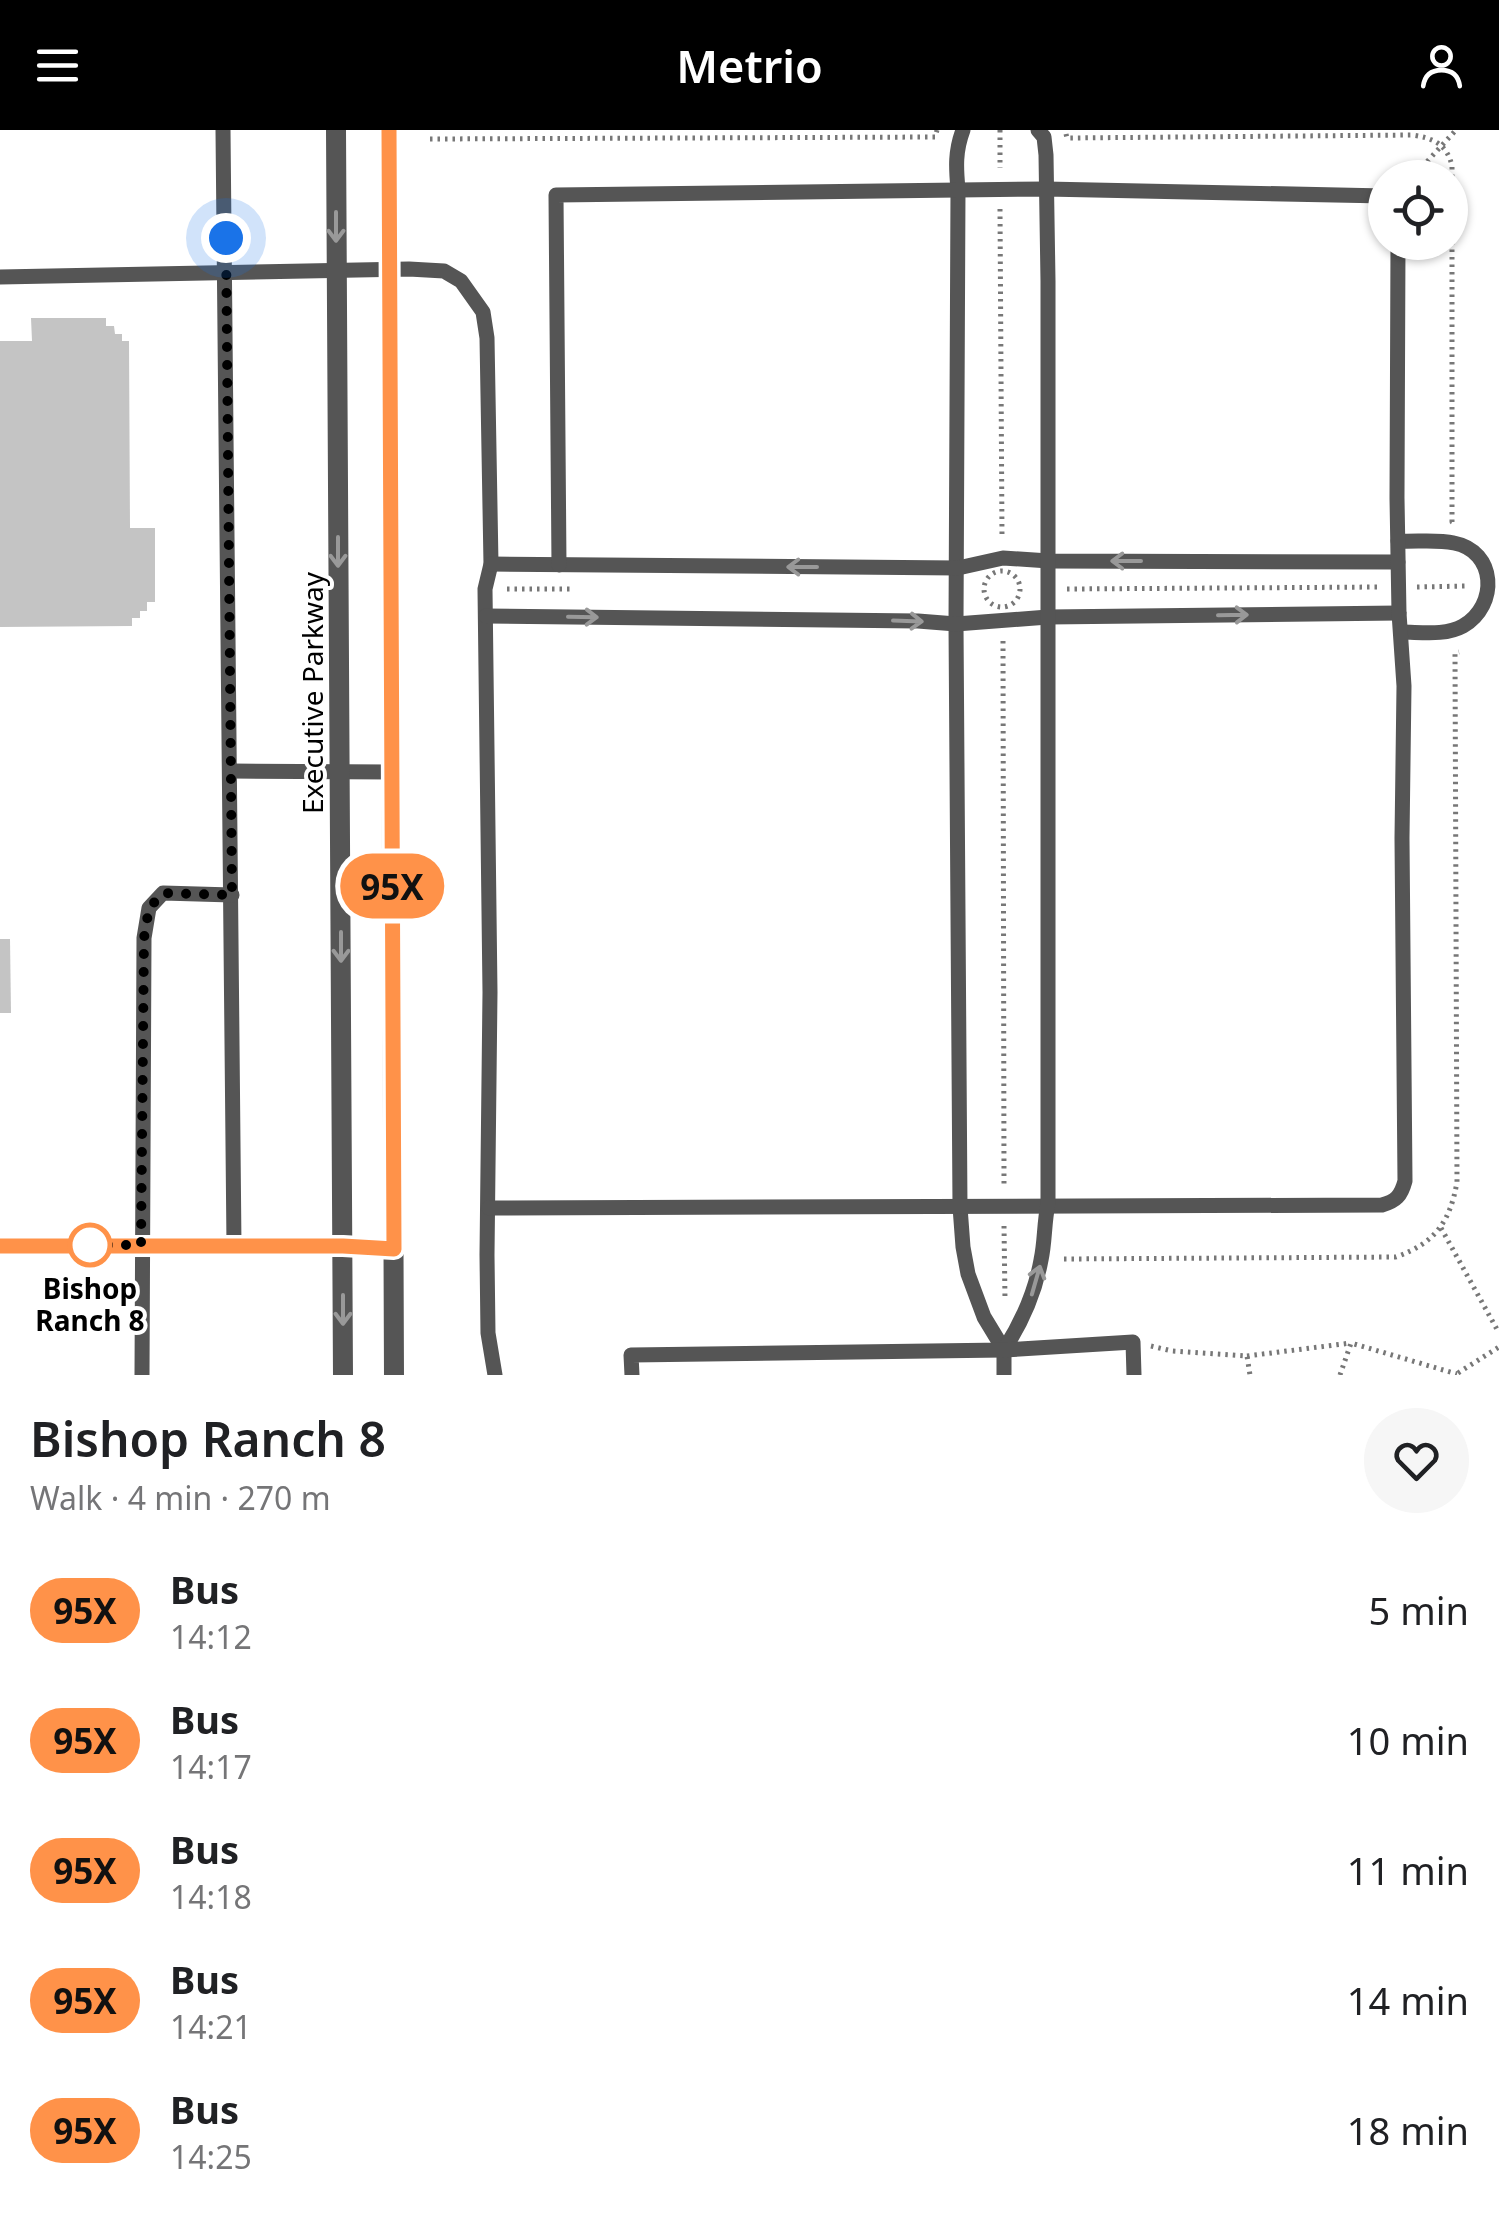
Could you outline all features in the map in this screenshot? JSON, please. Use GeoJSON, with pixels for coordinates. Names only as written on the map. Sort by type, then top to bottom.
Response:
{"type":"FeatureCollection","features":[{"type":"Feature","properties":{"kind":"street","name":"Executive Parkway"},"geometry":{"type":"LineString","coordinates":[[336,130],[343,1375]]}},
{"type":"Feature","properties":{"kind":"street"},"geometry":{"type":"LineString","coordinates":[[388,130],[394,1375]]}},
{"type":"Feature","properties":{"kind":"lane"},"geometry":{"type":"LineString","coordinates":[[223,130],[234,1246]]}},
{"type":"Feature","properties":{"kind":"lane"},"geometry":{"type":"LineString","coordinates":[[963,130],[956,148],[960,1206],[968,1274],[984,1317],[1004,1350],[1004,1375]]}},
{"type":"Feature","properties":{"kind":"lane"},"geometry":{"type":"LineString","coordinates":[[1004,1350],[1024,1319],[1036,1281],[1048,1204],[1046,156],[1044,138],[1038,130]]}},
{"type":"Feature","properties":{"kind":"lane"},"geometry":{"type":"LineString","coordinates":[[559,565],[556,195],[1046,189],[1368,196]]}},
{"type":"Feature","properties":{"kind":"lane"},"geometry":{"type":"LineString","coordinates":[[489,1208],[1382,1206],[1402,1194],[1404,686],[1398,562],[1398,260]]}},
{"type":"Feature","properties":{"kind":"lane"},"geometry":{"type":"LineString","coordinates":[[0,276],[444,272],[461,280],[483,312],[487,338],[491,564],[485,589],[490,972],[487,1255],[488,1333],[496,1375]]}},
{"type":"Feature","properties":{"kind":"lane"},"geometry":{"type":"LineString","coordinates":[[1398,541],[1455,543],[1470,550],[1489,577],[1489,598],[1478,615],[1462,627],[1442,633],[1401,632]]}},
{"type":"Feature","properties":{"kind":"lane"},"geometry":{"type":"LineString","coordinates":[[491,564],[958,568],[1049,560],[1398,562]]}},
{"type":"Feature","properties":{"kind":"lane"},"geometry":{"type":"LineString","coordinates":[[486,616],[918,620],[956,624],[1003,615],[1399,613]]}},
{"type":"Feature","properties":{"kind":"lane"},"geometry":{"type":"LineString","coordinates":[[231,771],[391,772]]}},
{"type":"Feature","properties":{"kind":"lane"},"geometry":{"type":"LineString","coordinates":[[142,1375],[144,938],[149,908],[163,893],[232,895]]}},
{"type":"Feature","properties":{"kind":"lane"},"geometry":{"type":"LineString","coordinates":[[0,1246],[394,1249]]}},
{"type":"Feature","properties":{"kind":"lane"},"geometry":{"type":"LineString","coordinates":[[632,1375],[632,1354],[1004,1350],[1134,1342],[1134,1375]]}},
{"type":"Feature","properties":{"kind":"path"},"geometry":{"type":"LineString","coordinates":[[430,139],[935,138],[937,130]]}},
{"type":"Feature","properties":{"kind":"path"},"geometry":{"type":"LineString","coordinates":[[1000,130],[1003,564],[1015,576],[1020,589],[1018,599],[1003,615]]}},
{"type":"Feature","properties":{"kind":"path"},"geometry":{"type":"LineString","coordinates":[[1064,130],[1068,138],[1412,134],[1429,137],[1442,145],[1452,166],[1452,522],[1469,526]]}},
{"type":"Feature","properties":{"kind":"path"},"geometry":{"type":"LineString","coordinates":[[1428,160],[1456,130]]}},
{"type":"Feature","properties":{"kind":"path"},"geometry":{"type":"LineString","coordinates":[[1003,564],[988,578],[984,589],[987,600],[1003,615],[1005,1302]]}},
{"type":"Feature","properties":{"kind":"path"},"geometry":{"type":"LineString","coordinates":[[1020,589],[1489,586]]}},
{"type":"Feature","properties":{"kind":"path"},"geometry":{"type":"LineString","coordinates":[[1056,1259],[1396,1258],[1414,1251],[1441,1228],[1453,1206],[1457,1182],[1455,654],[1470,648]]}},
{"type":"Feature","properties":{"kind":"path"},"geometry":{"type":"LineString","coordinates":[[1441,1228],[1499,1332]]}},
{"type":"Feature","properties":{"kind":"path"},"geometry":{"type":"LineString","coordinates":[[1134,1342],[1172,1351],[1248,1356],[1351,1343],[1457,1374],[1499,1347]]}},
{"type":"Feature","properties":{"kind":"path"},"geometry":{"type":"LineString","coordinates":[[1340,1375],[1351,1343]]}},
{"type":"Feature","properties":{"kind":"path"},"geometry":{"type":"LineString","coordinates":[[1248,1356],[1250,1375]]}},
{"type":"Feature","properties":{"kind":"building"},"geometry":{"type":"Polygon","coordinates":[[[31,318],[106,318],[106,326],[114,326],[115,334],[122,334],[122,341],[129,341],[130,528],[155,528],[155,602],[147,602],[147,611],[140,611],[140,618],[132,618],[132,626],[0,627],[0,341],[32,341],[31,318]]]}},
{"type":"Feature","properties":{"kind":"building"},"geometry":{"type":"Polygon","coordinates":[[[0,939],[10,939],[11,1013],[0,1013],[0,939]]]}},
{"type":"Feature","properties":{"kind":"bus line","name":"95X"},"geometry":{"type":"LineString","coordinates":[[0,1246],[394,1249],[389,130]]}},
{"type":"Feature","properties":{"kind":"place","name":"Bishop Ranch 8"},"geometry":{"type":"Point","coordinates":[90,1245]}},
{"type":"Feature","properties":{"kind":"route"},"geometry":{"type":"LineString","coordinates":[[90,1245],[141,1245],[144,938],[149,908],[163,893],[232,895],[226,238]]}}]}
